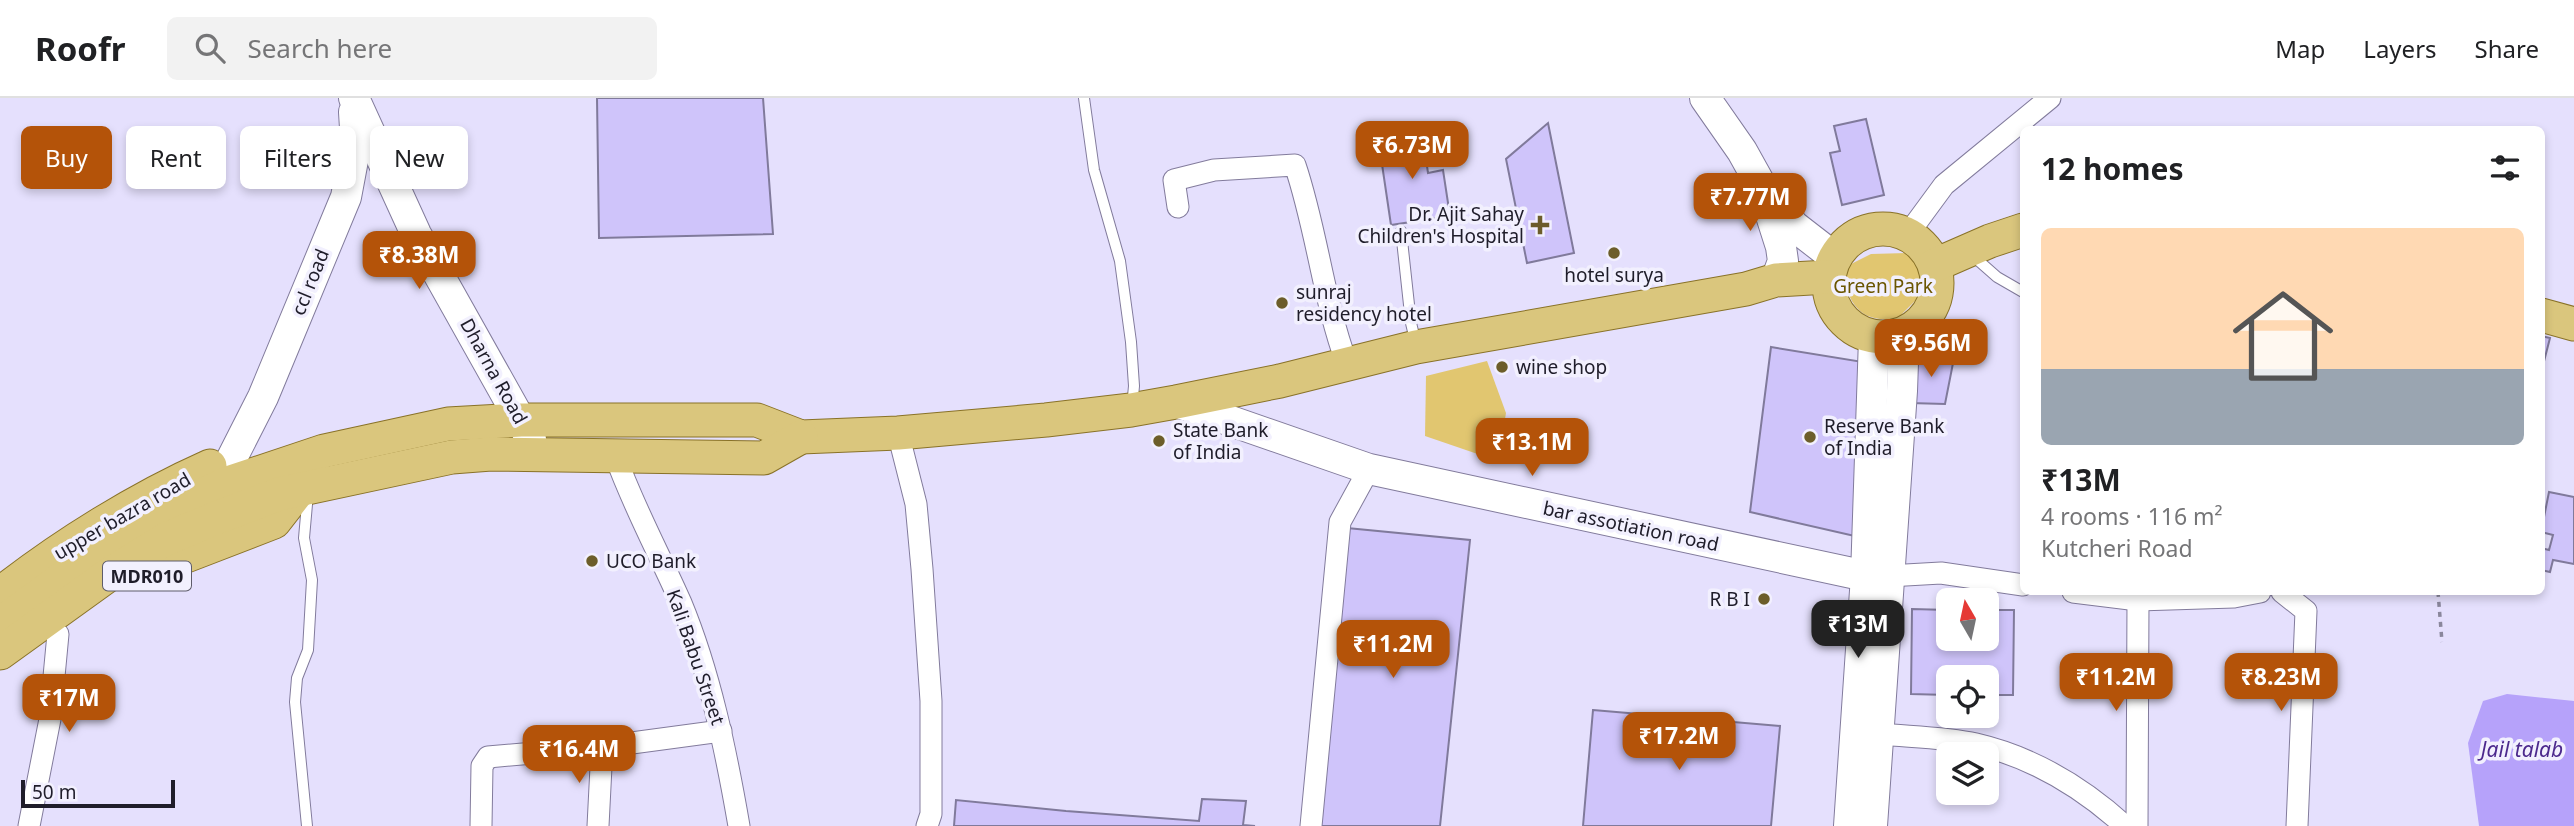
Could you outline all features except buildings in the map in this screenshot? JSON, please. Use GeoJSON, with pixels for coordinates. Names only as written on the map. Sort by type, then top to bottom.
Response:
{"type":"FeatureCollection","features":[{"type":"Feature","properties":{"kind":"main road","name":"Dharna Road"},"geometry":{"type":"LineString","coordinates":[[354,98],[416,234],[540,456]]}},
{"type":"Feature","properties":{"kind":"main road","name":"ccl road"},"geometry":{"type":"LineString","coordinates":[[232,458],[263,397],[346,197],[356,144],[354,98]]}},
{"type":"Feature","properties":{"kind":"main road"},"geometry":{"type":"LineString","coordinates":[[1705,98],[1742,151],[1762,187],[1831,267]]}},
{"type":"Feature","properties":{"kind":"main road"},"geometry":{"type":"LineString","coordinates":[[1762,187],[1781,247],[1783,261],[1776,280]]}},
{"type":"Feature","properties":{"kind":"main road"},"geometry":{"type":"LineString","coordinates":[[1887,229],[1908,234],[1924,247],[1935,265],[1938,285],[1933,306],[1921,323],[1889,336],[1855,331],[1839,317],[1830,298],[1831,267],[1848,241],[1866,231],[1887,229]]}},
{"type":"Feature","properties":{"kind":"main road"},"geometry":{"type":"LineString","coordinates":[[1935,265],[2020,231]]}},
{"type":"Feature","properties":{"kind":"main road"},"geometry":{"type":"LineString","coordinates":[[300,480],[324,451],[448,424],[522,420],[757,420],[801,437],[898,433],[1131,410],[1280,381],[1416,347],[1746,289],[1831,267]]}},
{"type":"Feature","properties":{"kind":"main road"},"geometry":{"type":"LineString","coordinates":[[2545,316],[2574,324]]}},
{"type":"Feature","properties":{"kind":"main road"},"geometry":{"type":"LineString","coordinates":[[1849,826],[1877,576],[1902,391],[1889,336]]}},
{"type":"Feature","properties":{"kind":"main road","name":"bar assotiation road"},"geometry":{"type":"LineString","coordinates":[[1175,402],[1368,469],[1877,576]]}},
{"type":"Feature","properties":{"kind":"main road"},"geometry":{"type":"LineString","coordinates":[[0,653],[160,514],[195,498],[453,457],[491,454],[764,458],[801,437]]}},
{"type":"Feature","properties":{"kind":"main road","name":"upper bazra road"},"geometry":{"type":"LineString","coordinates":[[0,594],[31,569],[164,486],[232,458],[256,451],[300,480]]}},
{"type":"Feature","properties":{"kind":"main road","name":"MDR010"},"geometry":{"type":"LineString","coordinates":[[0,678],[118,593],[170,562],[274,522],[300,480]]}},
{"type":"Feature","properties":{"kind":"main road"},"geometry":{"type":"LineString","coordinates":[[0,624],[105,562]]}},
{"type":"Feature","properties":{"kind":"main road"},"geometry":{"type":"LineString","coordinates":[[1872,826],[1880,734],[1877,576]]}},
{"type":"Feature","properties":{"kind":"street"},"geometry":{"type":"LineString","coordinates":[[1908,234],[1944,185],[2050,98]]}},
{"type":"Feature","properties":{"kind":"street"},"geometry":{"type":"LineString","coordinates":[[1178,207],[1174,180],[1214,170],[1295,164],[1303,189],[1328,306],[1347,364]]}},
{"type":"Feature","properties":{"kind":"street"},"geometry":{"type":"LineString","coordinates":[[898,433],[916,505],[922,569],[931,701],[931,814],[927,826]]}},
{"type":"Feature","properties":{"kind":"street","name":"Kali Babu Street"},"geometry":{"type":"LineString","coordinates":[[614,456],[628,492],[681,603],[721,731],[738,826]]}},
{"type":"Feature","properties":{"kind":"street"},"geometry":{"type":"LineString","coordinates":[[1311,826],[1340,522],[1368,469]]}},
{"type":"Feature","properties":{"kind":"street"},"geometry":{"type":"LineString","coordinates":[[1877,576],[1941,573],[2020,585]]}},
{"type":"Feature","properties":{"kind":"street"},"geometry":{"type":"LineString","coordinates":[[2097,595],[2138,600],[2244,595]]}},
{"type":"Feature","properties":{"kind":"street"},"geometry":{"type":"LineString","coordinates":[[2286,595],[2306,611],[2297,826]]}},
{"type":"Feature","properties":{"kind":"street"},"geometry":{"type":"LineString","coordinates":[[2137,826],[2138,600]]}},
{"type":"Feature","properties":{"kind":"street"},"geometry":{"type":"LineString","coordinates":[[29,826],[50,719],[58,634]]}},
{"type":"Feature","properties":{"kind":"street"},"geometry":{"type":"LineString","coordinates":[[481,826],[482,766],[488,757],[601,747],[721,731]]}},
{"type":"Feature","properties":{"kind":"street"},"geometry":{"type":"LineString","coordinates":[[1880,734],[1976,744],[2015,756],[2080,790],[2125,826]]}},
{"type":"Feature","properties":{"kind":"street"},"geometry":{"type":"LineString","coordinates":[[598,826],[601,747]]}},
{"type":"Feature","properties":{"kind":"lane"},"geometry":{"type":"LineString","coordinates":[[1084,98],[1094,170],[1120,261],[1131,342],[1134,386],[1131,410]]}},
{"type":"Feature","properties":{"kind":"lane"},"geometry":{"type":"LineString","coordinates":[[1401,231],[1416,347]]}},
{"type":"Feature","properties":{"kind":"lane"},"geometry":{"type":"LineString","coordinates":[[1967,251],[1997,277],[2020,290]]}},
{"type":"Feature","properties":{"kind":"lane"},"geometry":{"type":"LineString","coordinates":[[300,480],[304,538],[312,580],[308,650],[297,678],[295,702],[307,826]]}},
{"type":"Feature","properties":{"kind":"path"},"geometry":{"type":"LineString","coordinates":[[2438,595],[2442,642]]}},
{"type":"Feature","properties":{"kind":"green space","name":"Green Park"},"geometry":{"type":"Polygon","coordinates":[[[1907,253],[1930,268],[1931,285],[1898,318],[1874,318],[1857,308],[1848,291],[1843,268],[1871,254],[1907,253]]]}},
{"type":"Feature","properties":{"kind":"green space"},"geometry":{"type":"Polygon","coordinates":[[[1487,361],[1506,413],[1498,461],[1425,436],[1426,376],[1487,361]]]}},
{"type":"Feature","properties":{"kind":"water","name":"Jail talab"},"geometry":{"type":"Polygon","coordinates":[[[2507,694],[2574,701],[2574,826],[2479,826],[2468,743],[2483,701],[2507,694]]]}},
{"type":"Feature","properties":{"kind":"place","name":"Dr. Ajit Sahay Children's Hospital"},"geometry":{"type":"Point","coordinates":[1540,225]}},
{"type":"Feature","properties":{"kind":"place","name":"hotel surya"},"geometry":{"type":"Point","coordinates":[1614,253]}},
{"type":"Feature","properties":{"kind":"place","name":"sunraj residency hotel"},"geometry":{"type":"Point","coordinates":[1282,303]}},
{"type":"Feature","properties":{"kind":"place","name":"wine shop"},"geometry":{"type":"Point","coordinates":[1502,367]}},
{"type":"Feature","properties":{"kind":"place","name":"Reserve Bank of India"},"geometry":{"type":"Point","coordinates":[1810,437]}},
{"type":"Feature","properties":{"kind":"place","name":"State Bank of India"},"geometry":{"type":"Point","coordinates":[1159,441]}},
{"type":"Feature","properties":{"kind":"place","name":"UCO Bank"},"geometry":{"type":"Point","coordinates":[592,561]}},
{"type":"Feature","properties":{"kind":"place","name":"R B I"},"geometry":{"type":"Point","coordinates":[1764,599]}}]}
